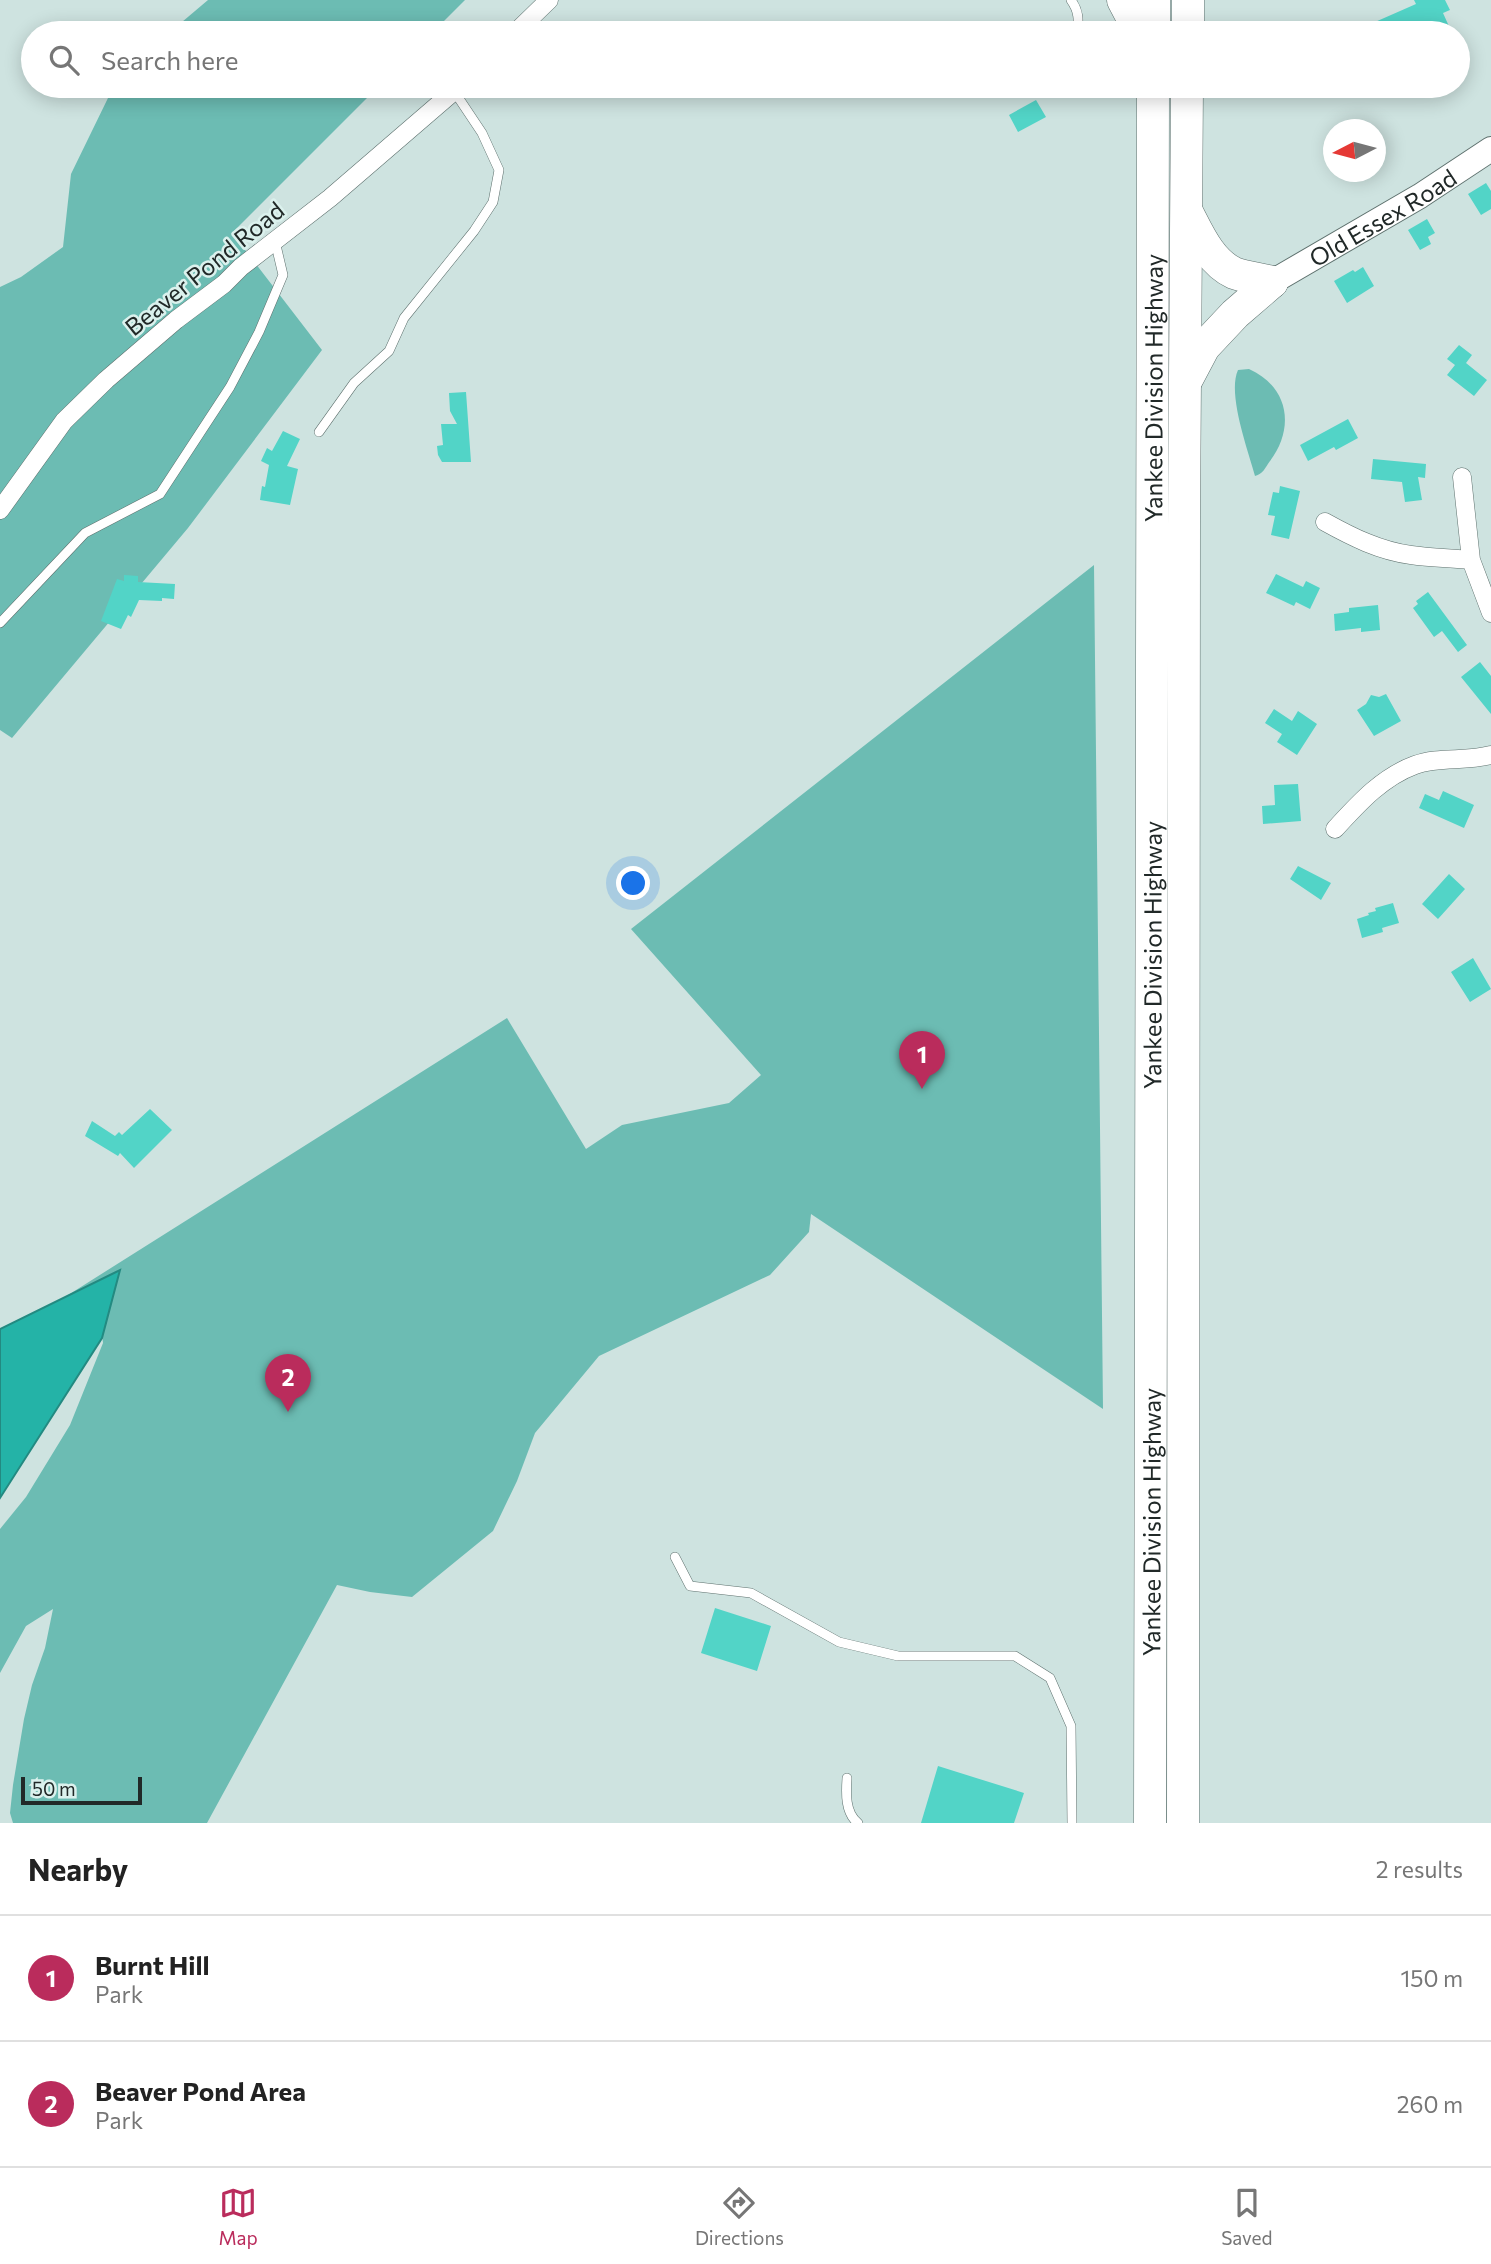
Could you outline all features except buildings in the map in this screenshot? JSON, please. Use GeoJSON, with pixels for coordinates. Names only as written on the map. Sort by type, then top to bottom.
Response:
{"type":"FeatureCollection","features":[{"type":"Feature","properties":{"kind":"highway"},"geometry":{"type":"LineString","coordinates":[[1123,0],[1134,21]]}},
{"type":"Feature","properties":{"kind":"highway"},"geometry":{"type":"LineString","coordinates":[[1154,0],[1154,21]]}},
{"type":"Feature","properties":{"kind":"highway"},"geometry":{"type":"LineString","coordinates":[[1188,0],[1188,21]]}},
{"type":"Feature","properties":{"kind":"highway","name":"Yankee Division Highway"},"geometry":{"type":"LineString","coordinates":[[1150,1823],[1152,98]]}},
{"type":"Feature","properties":{"kind":"highway","name":"Yankee Division Highway"},"geometry":{"type":"LineString","coordinates":[[1183,1823],[1188,98]]}},
{"type":"Feature","properties":{"kind":"highway"},"geometry":{"type":"LineString","coordinates":[[1186,212],[1202,242],[1217,260],[1233,272],[1272,282]]}},
{"type":"Feature","properties":{"kind":"highway"},"geometry":{"type":"LineString","coordinates":[[1185,382],[1204,347],[1272,282]]}},
{"type":"Feature","properties":{"kind":"main road","name":"Old Essex Road"},"geometry":{"type":"LineString","coordinates":[[1272,282],[1420,196],[1491,149]]}},
{"type":"Feature","properties":{"kind":"street"},"geometry":{"type":"LineString","coordinates":[[528,21],[550,0]]}},
{"type":"Feature","properties":{"kind":"street","name":"Beaver Pond Road"},"geometry":{"type":"LineString","coordinates":[[0,510],[64,421],[106,380],[176,320],[224,284],[241,267],[330,198],[445,98]]}},
{"type":"Feature","properties":{"kind":"street"},"geometry":{"type":"LineString","coordinates":[[1462,477],[1471,560],[1491,613]]}},
{"type":"Feature","properties":{"kind":"street"},"geometry":{"type":"LineString","coordinates":[[1325,522],[1350,536],[1381,548],[1411,555],[1471,560]]}},
{"type":"Feature","properties":{"kind":"street"},"geometry":{"type":"LineString","coordinates":[[1335,829],[1366,794],[1416,764],[1442,760],[1475,760],[1491,755]]}},
{"type":"Feature","properties":{"kind":"lane"},"geometry":{"type":"LineString","coordinates":[[1070,0],[1077,8],[1079,21]]}},
{"type":"Feature","properties":{"kind":"lane"},"geometry":{"type":"LineString","coordinates":[[319,432],[354,383],[389,351],[404,318],[474,231],[493,202],[499,170],[463,98]]}},
{"type":"Feature","properties":{"kind":"lane"},"geometry":{"type":"LineString","coordinates":[[0,624],[85,533],[160,494],[230,387],[259,332],[283,275],[275,241]]}},
{"type":"Feature","properties":{"kind":"lane"},"geometry":{"type":"LineString","coordinates":[[675,1557],[690,1586],[751,1594],[839,1642],[898,1656],[1015,1656],[1051,1678],[1071,1726],[1072,1823]]}},
{"type":"Feature","properties":{"kind":"lane"},"geometry":{"type":"LineString","coordinates":[[847,1778],[848,1806],[852,1819],[858,1823]]}},
{"type":"Feature","properties":{"kind":"shaded area"},"geometry":{"type":"Polygon","coordinates":[[[208,0],[465,0],[444,21],[183,21],[208,0]]]}},
{"type":"Feature","properties":{"kind":"shaded area"},"geometry":{"type":"Polygon","coordinates":[[[108,98],[367,98],[232,233],[322,350],[188,528],[12,738],[0,730],[0,287],[21,277],[63,247],[71,174],[108,98]]]}},
{"type":"Feature","properties":{"kind":"shaded area"},"geometry":{"type":"Polygon","coordinates":[[[1249,369],[1273,386],[1284,409],[1285,422],[1278,448],[1264,470],[1255,476],[1235,393],[1238,370],[1249,369]]]}},
{"type":"Feature","properties":{"kind":"shaded area"},"geometry":{"type":"Polygon","coordinates":[[[1094,565],[1103,1409],[811,1214],[809,1232],[770,1275],[599,1356],[535,1433],[517,1481],[493,1531],[412,1597],[337,1585],[207,1823],[13,1823],[10,1813],[24,1719],[45,1648],[53,1609],[26,1626],[0,1673],[0,1529],[26,1497],[70,1425],[103,1343],[102,1335],[0,1338],[507,1018],[586,1149],[622,1125],[729,1103],[761,1075],[631,929],[1094,565]]]}},
{"type":"Feature","properties":{"kind":"shaded area"},"geometry":{"type":"Polygon","coordinates":[[[120,1270],[102,1338],[0,1498],[0,1329],[120,1270]]]}},
{"type":"Feature","properties":{"kind":"place","name":"Burnt Hill"},"geometry":{"type":"Point","coordinates":[922,1089]}},
{"type":"Feature","properties":{"kind":"place","name":"Beaver Pond Area"},"geometry":{"type":"Point","coordinates":[288,1412]}}]}
